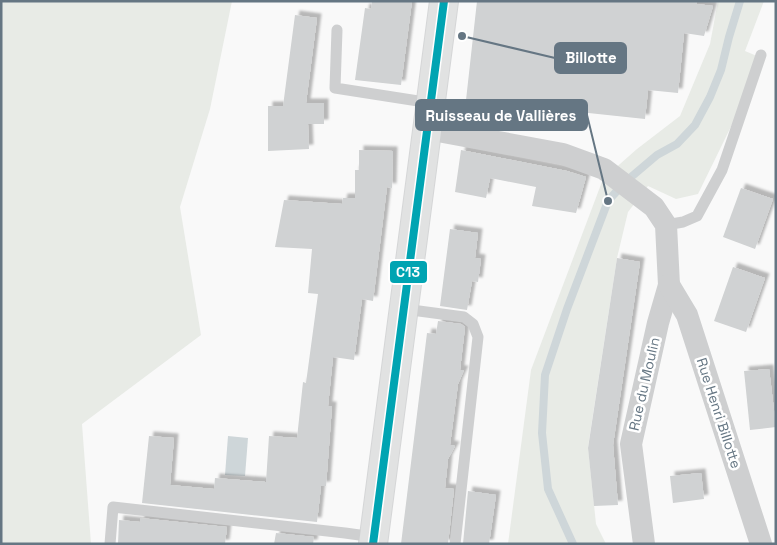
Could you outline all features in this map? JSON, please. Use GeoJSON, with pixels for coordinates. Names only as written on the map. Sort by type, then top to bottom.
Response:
{"type":"FeatureCollection","features":[{"type":"Feature","properties":{"kind":"main road"},"geometry":{"type":"LineString","coordinates":[[374,540],[444,1]]}},
{"type":"Feature","properties":{"kind":"street"},"geometry":{"type":"LineString","coordinates":[[429,116],[563,154],[604,169],[660,216]]}},
{"type":"Feature","properties":{"kind":"street","name":"Rue du Moulin"},"geometry":{"type":"LineString","coordinates":[[644,544],[631,444],[658,323],[669,286],[660,216]]}},
{"type":"Feature","properties":{"kind":"street","name":"Rue Henri Billotte"},"geometry":{"type":"LineString","coordinates":[[669,286],[687,315],[761,544]]}},
{"type":"Feature","properties":{"kind":"lane"},"geometry":{"type":"LineString","coordinates":[[337,30],[335,88],[429,116]]}},
{"type":"Feature","properties":{"kind":"lane"},"geometry":{"type":"LineString","coordinates":[[660,216],[683,222],[698,216],[722,170],[761,55]]}},
{"type":"Feature","properties":{"kind":"lane"},"geometry":{"type":"LineString","coordinates":[[404,309],[464,317],[473,324],[478,337],[455,544]]}},
{"type":"Feature","properties":{"kind":"lane"},"geometry":{"type":"LineString","coordinates":[[110,544],[113,507],[310,529],[374,540]]}},
{"type":"Feature","properties":{"kind":"shaded area"},"geometry":{"type":"Polygon","coordinates":[[[1,1],[232,1],[210,109],[180,207],[201,335],[82,424],[91,544],[1,544],[1,1]]]}},
{"type":"Feature","properties":{"kind":"shaded area"},"geometry":{"type":"Polygon","coordinates":[[[718,1],[764,1],[745,51],[764,59],[698,194],[676,199],[648,186],[628,212],[617,258],[588,447],[596,524],[606,544],[508,544],[531,370],[603,179],[637,149],[680,116],[710,44],[718,1]]]}},
{"type":"Feature","properties":{"kind":"shaded area"},"geometry":{"type":"Polygon","coordinates":[[[228,436],[248,438],[245,476],[225,475],[228,436]]]}},
{"type":"Feature","properties":{"kind":"building"},"geometry":{"type":"Polygon","coordinates":[[[372,1],[412,1],[401,85],[355,80],[365,8],[371,9],[372,1]]]}},
{"type":"Feature","properties":{"kind":"building"},"geometry":{"type":"Polygon","coordinates":[[[477,1],[697,1],[697,4],[713,6],[704,36],[684,33],[678,93],[648,90],[645,119],[466,100],[477,1]]]}},
{"type":"Feature","properties":{"kind":"building"},"geometry":{"type":"Polygon","coordinates":[[[295,15],[317,18],[306,103],[324,103],[324,124],[308,124],[309,149],[268,151],[268,106],[283,106],[295,15]]]}},
{"type":"Feature","properties":{"kind":"building"},"geometry":{"type":"Polygon","coordinates":[[[359,150],[393,151],[392,188],[387,187],[373,301],[362,299],[354,360],[333,357],[328,406],[332,406],[326,486],[321,486],[317,522],[142,503],[149,436],[174,438],[170,485],[214,489],[215,478],[266,482],[269,436],[297,438],[303,382],[306,383],[318,294],[308,293],[312,249],[275,247],[284,200],[342,204],[343,198],[355,198],[355,170],[359,170],[359,150]]]}},
{"type":"Feature","properties":{"kind":"building"},"geometry":{"type":"Polygon","coordinates":[[[461,150],[567,171],[586,177],[576,213],[532,206],[536,187],[490,178],[486,198],[455,192],[461,150]]]}},
{"type":"Feature","properties":{"kind":"building"},"geometry":{"type":"Polygon","coordinates":[[[741,188],[773,199],[755,249],[723,237],[741,188]]]}},
{"type":"Feature","properties":{"kind":"building"},"geometry":{"type":"Polygon","coordinates":[[[450,229],[478,233],[475,258],[481,259],[478,282],[472,281],[467,310],[440,306],[450,229]]]}},
{"type":"Feature","properties":{"kind":"building"},"geometry":{"type":"Polygon","coordinates":[[[617,258],[640,262],[613,445],[618,505],[594,506],[588,448],[617,258]]]}},
{"type":"Feature","properties":{"kind":"building"},"geometry":{"type":"Polygon","coordinates":[[[733,267],[765,278],[746,332],[714,321],[733,267]]]}},
{"type":"Feature","properties":{"kind":"building"},"geometry":{"type":"Polygon","coordinates":[[[438,321],[461,324],[465,327],[460,370],[464,370],[458,384],[450,445],[455,446],[448,459],[445,488],[454,489],[448,544],[401,544],[427,333],[436,334],[438,321]]]}},
{"type":"Feature","properties":{"kind":"building"},"geometry":{"type":"Polygon","coordinates":[[[769,369],[776,427],[750,430],[744,371],[769,369]]]}},
{"type":"Feature","properties":{"kind":"building"},"geometry":{"type":"Polygon","coordinates":[[[701,473],[704,499],[673,503],[670,476],[701,473]]]}},
{"type":"Feature","properties":{"kind":"building"},"geometry":{"type":"Polygon","coordinates":[[[468,491],[496,495],[489,544],[463,544],[468,491]]]}},
{"type":"Feature","properties":{"kind":"building"},"geometry":{"type":"Polygon","coordinates":[[[140,518],[227,527],[225,544],[118,544],[119,520],[140,522],[140,518]]]}},
{"type":"Feature","properties":{"kind":"building"},"geometry":{"type":"Polygon","coordinates":[[[276,533],[314,537],[313,544],[274,544],[276,533]]]}},
{"type":"Feature","properties":{"kind":"waterway"},"geometry":{"type":"LineString","coordinates":[[573,544],[548,489],[542,433],[545,375],[567,309],[608,201],[624,183],[657,155],[677,144],[695,125],[710,97],[721,70],[740,1]]}},
{"type":"Feature","properties":{"kind":"transit line","name":"C13"},"geometry":{"type":"LineString","coordinates":[[373,544],[444,1]]}},
{"type":"Feature","properties":{"kind":"place","name":"Billotte"},"geometry":{"type":"Point","coordinates":[462,36]}},
{"type":"Feature","properties":{"kind":"place","name":"Ruisseau de Vallières"},"geometry":{"type":"Point","coordinates":[608,201]}}]}
